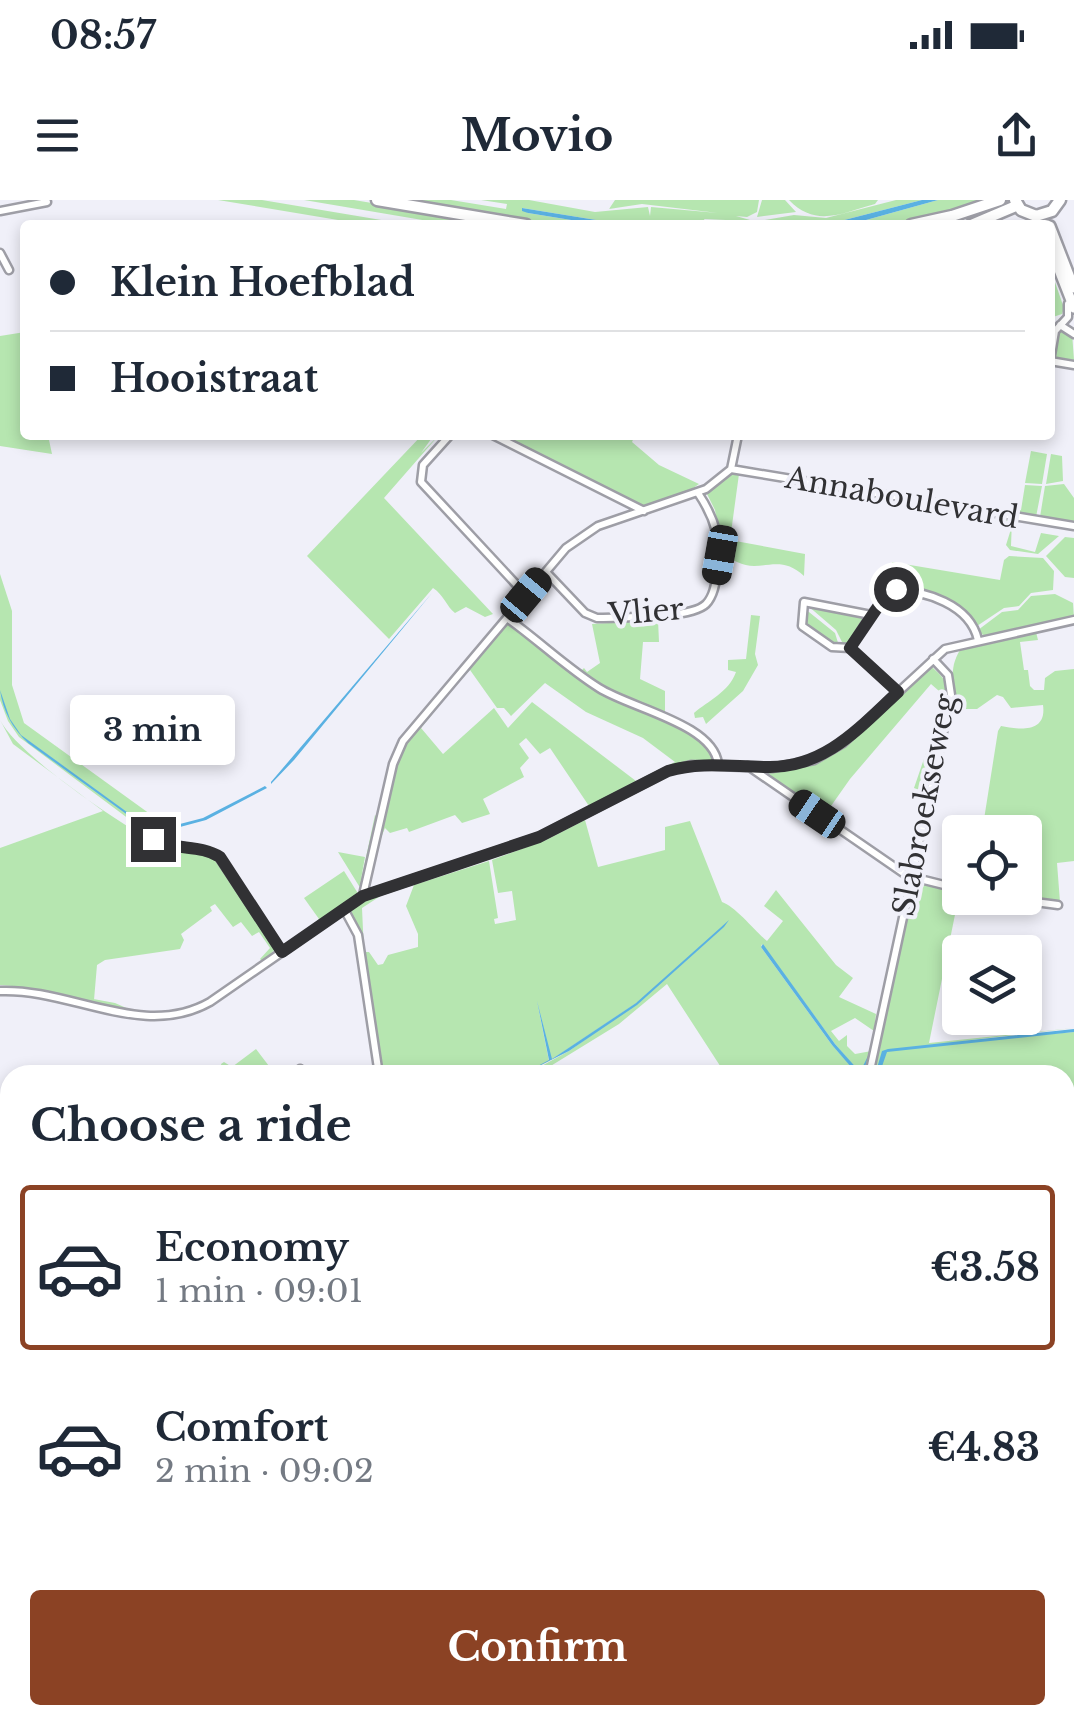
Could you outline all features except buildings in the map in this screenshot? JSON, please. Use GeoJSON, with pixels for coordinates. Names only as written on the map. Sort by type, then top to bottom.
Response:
{"type":"FeatureCollection","features":[{"type":"Feature","properties":{"kind":"main road"},"geometry":{"type":"LineString","coordinates":[[376,200],[496,220]]}},
{"type":"Feature","properties":{"kind":"main road"},"geometry":{"type":"LineString","coordinates":[[933,220],[1000,200]]}},
{"type":"Feature","properties":{"kind":"main road"},"geometry":{"type":"LineString","coordinates":[[984,220],[1018,205],[1048,214]]}},
{"type":"Feature","properties":{"kind":"street"},"geometry":{"type":"LineString","coordinates":[[0,212],[47,202]]}},
{"type":"Feature","properties":{"kind":"street"},"geometry":{"type":"LineString","coordinates":[[1055,234],[1074,288]]}},
{"type":"Feature","properties":{"kind":"street"},"geometry":{"type":"LineString","coordinates":[[0,253],[9,270]]}},
{"type":"Feature","properties":{"kind":"street"},"geometry":{"type":"LineString","coordinates":[[1055,261],[1071,306],[1059,325],[1055,341]]}},
{"type":"Feature","properties":{"kind":"street"},"geometry":{"type":"LineString","coordinates":[[1059,325],[1073,332]]}},
{"type":"Feature","properties":{"kind":"street"},"geometry":{"type":"LineString","coordinates":[[446,440],[423,465],[422,482],[526,595]]}},
{"type":"Feature","properties":{"kind":"street"},"geometry":{"type":"LineString","coordinates":[[503,440],[645,512]]}},
{"type":"Feature","properties":{"kind":"street"},"geometry":{"type":"LineString","coordinates":[[363,896],[396,752],[566,548],[586,533],[698,494],[731,469],[737,440]]}},
{"type":"Feature","properties":{"kind":"street","name":"Annaboulevard"},"geometry":{"type":"LineString","coordinates":[[731,469],[1074,526]]}},
{"type":"Feature","properties":{"kind":"street","name":"Vlier"},"geometry":{"type":"LineString","coordinates":[[546,572],[585,613],[597,618],[690,612],[706,604],[714,591],[720,555],[712,513],[698,494]]}},
{"type":"Feature","properties":{"kind":"street"},"geometry":{"type":"LineString","coordinates":[[850,648],[888,592],[896,589],[934,598],[960,611],[970,618],[978,640]]}},
{"type":"Feature","properties":{"kind":"street"},"geometry":{"type":"LineString","coordinates":[[872,615],[804,602],[802,626],[832,647],[850,648],[898,692]]}},
{"type":"Feature","properties":{"kind":"street"},"geometry":{"type":"LineString","coordinates":[[507,618],[602,690],[704,739],[716,752],[718,764]]}},
{"type":"Feature","properties":{"kind":"street"},"geometry":{"type":"LineString","coordinates":[[0,991],[26,992],[144,1016],[172,1016],[210,1002],[363,896],[539,837],[668,771],[690,764],[772,768],[814,760],[842,742],[952,646],[1074,620]]}},
{"type":"Feature","properties":{"kind":"street","name":"Slabroekseweg"},"geometry":{"type":"LineString","coordinates":[[871,1065],[952,695],[948,676],[933,659]]}},
{"type":"Feature","properties":{"kind":"street"},"geometry":{"type":"LineString","coordinates":[[748,766],[912,878],[942,884]]}},
{"type":"Feature","properties":{"kind":"street"},"geometry":{"type":"LineString","coordinates":[[153,839],[220,857],[282,952]]}},
{"type":"Feature","properties":{"kind":"street"},"geometry":{"type":"LineString","coordinates":[[1042,903],[1058,905]]}},
{"type":"Feature","properties":{"kind":"street"},"geometry":{"type":"LineString","coordinates":[[344,909],[358,935],[378,1065]]}},
{"type":"Feature","properties":{"kind":"green space"},"geometry":{"type":"Polygon","coordinates":[[[218,200],[262,200],[381,220],[338,220],[218,200]]]}},
{"type":"Feature","properties":{"kind":"green space"},"geometry":{"type":"Polygon","coordinates":[[[304,200],[354,200],[473,220],[422,220],[304,200]]]}},
{"type":"Feature","properties":{"kind":"green space"},"geometry":{"type":"Polygon","coordinates":[[[398,200],[451,200],[506,209],[507,204],[481,200],[529,200],[595,212],[648,207],[650,216],[651,207],[718,213],[642,204],[609,209],[615,200],[759,200],[757,212],[747,217],[736,216],[750,220],[596,220],[522,208],[528,213],[571,220],[517,220],[398,200]]]}},
{"type":"Feature","properties":{"kind":"green space"},"geometry":{"type":"Polygon","coordinates":[[[762,200],[785,200],[796,212],[757,217],[762,200]]]}},
{"type":"Feature","properties":{"kind":"green space"},"geometry":{"type":"Polygon","coordinates":[[[789,200],[878,200],[851,211],[819,216],[799,209],[789,200]]]}},
{"type":"Feature","properties":{"kind":"green space"},"geometry":{"type":"Polygon","coordinates":[[[896,200],[922,200],[844,220],[765,220],[794,215],[826,218],[896,200]]]}},
{"type":"Feature","properties":{"kind":"green space"},"geometry":{"type":"Polygon","coordinates":[[[938,200],[985,200],[918,219],[866,220],[938,200]]]}},
{"type":"Feature","properties":{"kind":"green space"},"geometry":{"type":"Polygon","coordinates":[[[1055,282],[1064,308],[1062,314],[1055,316],[1055,282]]]}},
{"type":"Feature","properties":{"kind":"green space"},"geometry":{"type":"Polygon","coordinates":[[[1063,328],[1072,333],[1074,360],[1055,357],[1058,331],[1063,328]]]}},
{"type":"Feature","properties":{"kind":"green space"},"geometry":{"type":"Polygon","coordinates":[[[20,333],[20,440],[49,440],[52,454],[0,446],[0,336],[20,333]]]}},
{"type":"Feature","properties":{"kind":"green space"},"geometry":{"type":"Polygon","coordinates":[[[417,440],[430,440],[421,453],[435,440],[384,498],[493,614],[485,617],[466,607],[455,613],[433,588],[389,639],[307,556],[417,440]]]}},
{"type":"Feature","properties":{"kind":"green space"},"geometry":{"type":"Polygon","coordinates":[[[495,440],[633,440],[659,465],[699,484],[686,493],[643,507],[495,440]]]}},
{"type":"Feature","properties":{"kind":"green space"},"geometry":{"type":"Polygon","coordinates":[[[1031,451],[1047,454],[1042,484],[1025,483],[1031,451]]]}},
{"type":"Feature","properties":{"kind":"green space"},"geometry":{"type":"Polygon","coordinates":[[[1051,454],[1062,456],[1063,481],[1046,484],[1051,454]]]}},
{"type":"Feature","properties":{"kind":"green space"},"geometry":{"type":"Polygon","coordinates":[[[731,474],[739,474],[730,540],[805,554],[804,576],[786,565],[746,565],[722,553],[715,510],[706,492],[731,474]]]}},
{"type":"Feature","properties":{"kind":"green space"},"geometry":{"type":"Polygon","coordinates":[[[1064,484],[1074,498],[1074,524],[1040,517],[1045,486],[1064,484]]]}},
{"type":"Feature","properties":{"kind":"green space"},"geometry":{"type":"Polygon","coordinates":[[[1025,485],[1042,486],[1036,517],[1016,514],[1016,510],[1021,510],[1025,485]]]}},
{"type":"Feature","properties":{"kind":"green space"},"geometry":{"type":"Polygon","coordinates":[[[958,510],[988,520],[992,516],[991,521],[1012,519],[1011,546],[1035,552],[1041,533],[1059,536],[1038,554],[1010,550],[1006,545],[1009,524],[959,516],[956,521],[958,510]]]}},
{"type":"Feature","properties":{"kind":"green space"},"geometry":{"type":"Polygon","coordinates":[[[1065,537],[1074,538],[1074,578],[1065,577],[1046,556],[1065,537]]]}},
{"type":"Feature","properties":{"kind":"green space"},"geometry":{"type":"Polygon","coordinates":[[[1009,556],[1043,558],[1054,571],[1053,590],[1031,593],[1019,606],[1004,608],[977,626],[951,604],[911,587],[891,586],[874,603],[890,577],[892,562],[1000,580],[1004,560],[1009,556]]]}},
{"type":"Feature","properties":{"kind":"green space"},"geometry":{"type":"Polygon","coordinates":[[[0,574],[12,611],[12,685],[24,723],[168,827],[154,834],[177,844],[211,846],[208,849],[181,848],[153,837],[19,737],[0,700],[0,574]]]}},
{"type":"Feature","properties":{"kind":"green space"},"geometry":{"type":"Polygon","coordinates":[[[1055,594],[1073,603],[1074,618],[986,636],[979,633],[1002,612],[1018,610],[1031,596],[1055,594]]]}},
{"type":"Feature","properties":{"kind":"green space"},"geometry":{"type":"Polygon","coordinates":[[[807,605],[862,616],[864,623],[844,646],[836,630],[807,605]]]}},
{"type":"Feature","properties":{"kind":"green space"},"geometry":{"type":"Polygon","coordinates":[[[804,608],[835,633],[839,646],[804,623],[804,608]]]}},
{"type":"Feature","properties":{"kind":"green space"},"geometry":{"type":"Polygon","coordinates":[[[751,615],[760,616],[755,654],[758,665],[743,691],[706,724],[703,717],[695,718],[694,713],[733,679],[736,672],[728,670],[728,660],[746,659],[751,615]]]}},
{"type":"Feature","properties":{"kind":"green space"},"geometry":{"type":"Polygon","coordinates":[[[658,620],[659,642],[643,642],[640,679],[665,691],[665,714],[611,692],[581,671],[584,668],[587,672],[600,663],[592,624],[658,620]]]}},
{"type":"Feature","properties":{"kind":"green space"},"geometry":{"type":"Polygon","coordinates":[[[509,623],[586,681],[704,741],[714,760],[667,768],[640,779],[675,762],[643,738],[586,712],[545,683],[511,716],[504,708],[497,708],[470,670],[452,689],[504,624],[509,623]]]}},
{"type":"Feature","properties":{"kind":"green space"},"geometry":{"type":"Polygon","coordinates":[[[1036,632],[1038,640],[1020,642],[1024,670],[1028,670],[1034,690],[1044,690],[1045,678],[1055,671],[1074,669],[1074,861],[1057,863],[1060,902],[1042,900],[1042,815],[985,815],[998,731],[1001,726],[1031,728],[1041,721],[1043,705],[1011,708],[997,695],[977,709],[959,709],[953,669],[963,646],[1036,632]]]}},
{"type":"Feature","properties":{"kind":"green space"},"geometry":{"type":"Polygon","coordinates":[[[932,667],[945,682],[945,702],[931,684],[850,779],[824,816],[759,772],[791,769],[838,751],[932,667]]]}},
{"type":"Feature","properties":{"kind":"green space"},"geometry":{"type":"Polygon","coordinates":[[[446,697],[421,728],[443,754],[494,708],[508,728],[532,702],[636,781],[589,806],[550,748],[540,754],[526,738],[519,744],[529,758],[520,768],[524,777],[483,799],[490,814],[462,823],[455,815],[409,832],[407,828],[390,833],[385,828],[376,850],[401,747],[446,697]]]}},
{"type":"Feature","properties":{"kind":"green space"},"geometry":{"type":"Polygon","coordinates":[[[0,720],[28,752],[63,781],[13,744],[0,720]]]}},
{"type":"Feature","properties":{"kind":"green space"},"geometry":{"type":"Polygon","coordinates":[[[927,750],[934,752],[925,792],[914,788],[927,750]]]}},
{"type":"Feature","properties":{"kind":"green space"},"geometry":{"type":"Polygon","coordinates":[[[83,796],[161,845],[215,855],[276,948],[263,962],[260,959],[270,948],[259,932],[252,936],[241,922],[233,927],[215,904],[210,907],[212,911],[181,934],[184,940],[180,949],[105,960],[97,965],[94,999],[131,1010],[164,1014],[146,1014],[0,989],[12,986],[0,985],[0,848],[103,811],[83,796]]]}},
{"type":"Feature","properties":{"kind":"green space"},"geometry":{"type":"Polygon","coordinates":[[[375,815],[378,818],[363,889],[359,886],[338,852],[365,857],[360,885],[375,815]]]}},
{"type":"Feature","properties":{"kind":"green space"},"geometry":{"type":"Polygon","coordinates":[[[585,820],[598,867],[665,850],[665,827],[690,821],[722,902],[767,941],[783,921],[764,906],[776,890],[836,965],[853,978],[839,997],[876,1014],[874,1031],[855,1018],[831,1031],[839,1041],[847,1035],[847,1046],[855,1054],[877,1050],[913,881],[942,887],[942,915],[955,915],[951,935],[942,935],[942,979],[929,1043],[1074,1032],[1074,1065],[853,1065],[762,944],[850,1065],[720,1065],[667,984],[619,1024],[552,1065],[543,1065],[569,1051],[647,996],[551,1060],[537,1001],[549,1061],[541,1065],[380,1065],[360,934],[351,916],[352,907],[365,898],[409,886],[382,895],[362,908],[364,952],[369,952],[378,965],[388,955],[418,947],[418,934],[406,906],[414,885],[489,861],[498,918],[494,919],[495,924],[516,920],[512,891],[498,893],[492,860],[585,820]]]}},
{"type":"Feature","properties":{"kind":"green space"},"geometry":{"type":"Polygon","coordinates":[[[344,871],[359,895],[312,925],[319,919],[304,898],[344,871]]]}},
{"type":"Feature","properties":{"kind":"green space"},"geometry":{"type":"Polygon","coordinates":[[[256,1049],[268,1065],[235,1065],[256,1049]]]}},
{"type":"Feature","properties":{"kind":"water"},"geometry":{"type":"Polygon","coordinates":[[[922,200],[938,200],[866,220],[844,220],[922,200]]]}},
{"type":"Feature","properties":{"kind":"water"},"geometry":{"type":"Polygon","coordinates":[[[522,208],[596,220],[571,220],[522,208]]]}},
{"type":"Feature","properties":{"kind":"water"},"geometry":{"type":"Polygon","coordinates":[[[432,593],[294,760],[271,784],[271,782],[432,593]]]}},
{"type":"Feature","properties":{"kind":"water"},"geometry":{"type":"Polygon","coordinates":[[[0,690],[10,719],[21,735],[153,831],[203,818],[267,788],[206,820],[154,834],[28,743],[17,731],[9,719],[0,690]]]}},
{"type":"Feature","properties":{"kind":"water"},"geometry":{"type":"Polygon","coordinates":[[[729,920],[637,1005],[569,1051],[540,1065],[549,1060],[537,1001],[552,1059],[636,1003],[729,920]]]}},
{"type":"Feature","properties":{"kind":"water"},"geometry":{"type":"Polygon","coordinates":[[[763,944],[854,1065],[832,1045],[761,947],[763,944]]]}},
{"type":"Feature","properties":{"kind":"water"},"geometry":{"type":"Polygon","coordinates":[[[1074,1029],[1074,1032],[887,1052],[882,1065],[878,1065],[882,1051],[1074,1029]]]}},
{"type":"Feature","properties":{"kind":"route"},"geometry":{"type":"LineString","coordinates":[[153,839],[220,857],[282,952],[363,896],[539,837],[668,771],[690,764],[772,768],[814,760],[842,742],[898,692],[850,648],[888,592],[896,589]]}}]}
